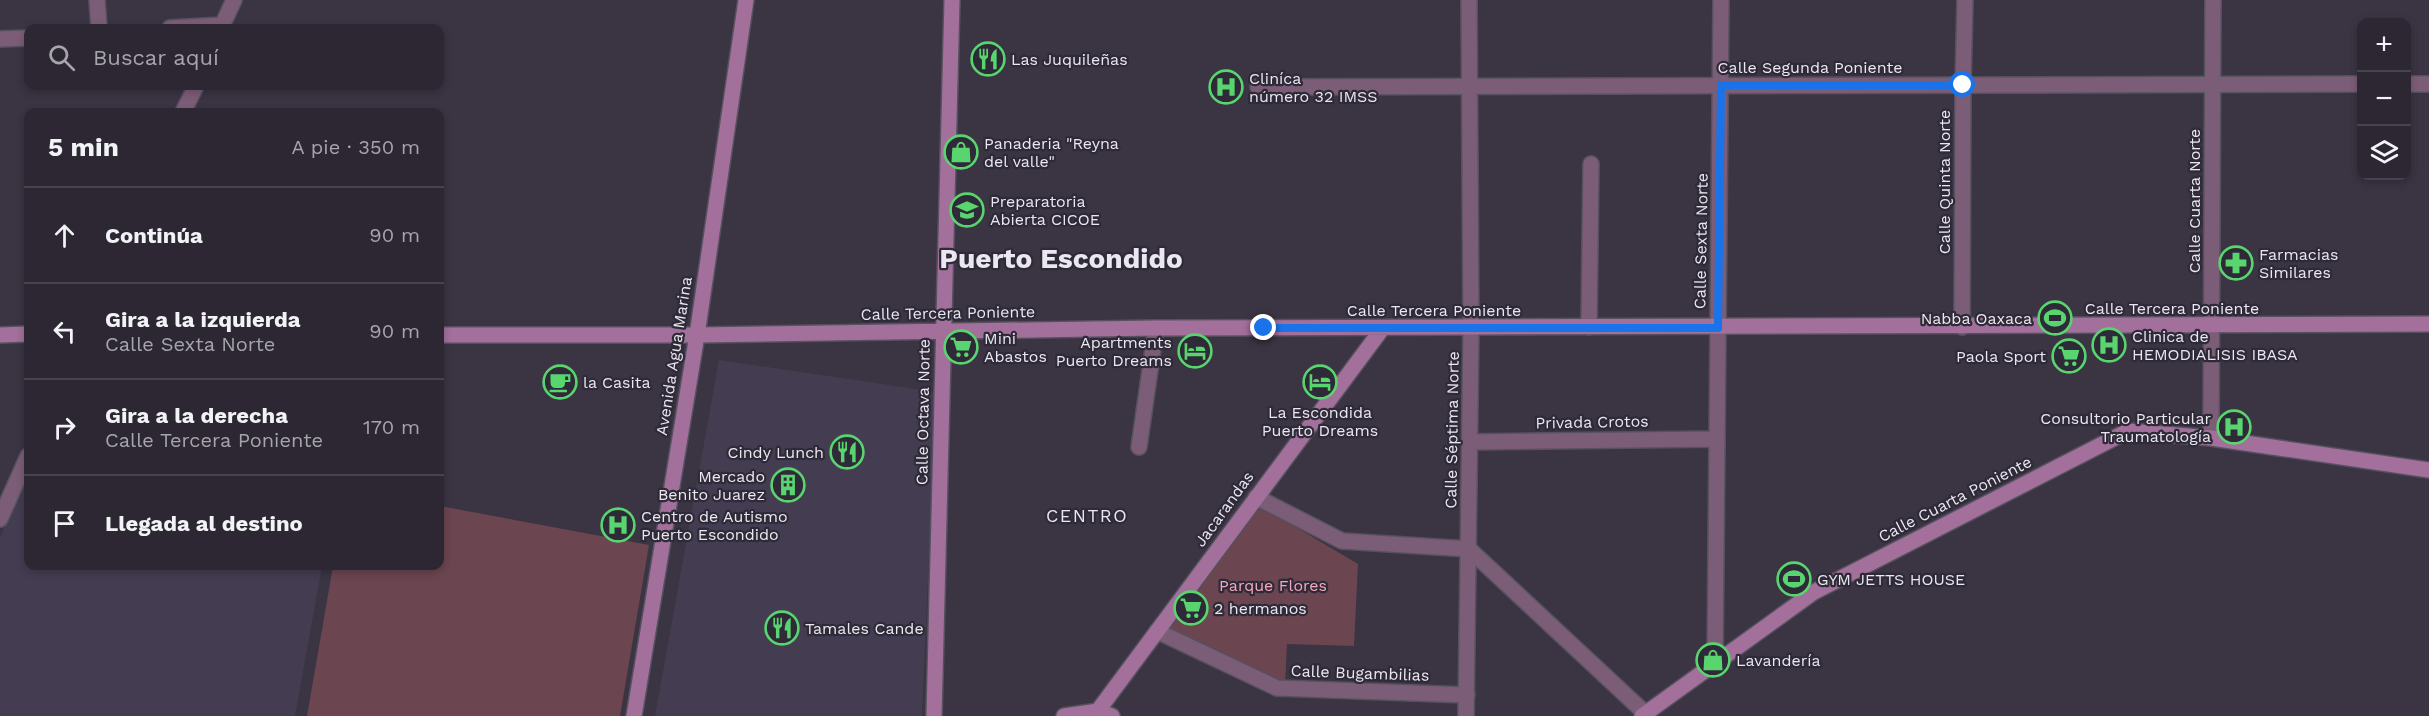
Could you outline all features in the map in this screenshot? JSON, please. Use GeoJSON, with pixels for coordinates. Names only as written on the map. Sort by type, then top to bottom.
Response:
{"type":"FeatureCollection","features":[{"type":"Feature","properties":{"kind":"street"},"geometry":{"type":"LineString","coordinates":[[97,0],[99,24]]}},
{"type":"Feature","properties":{"kind":"street"},"geometry":{"type":"LineString","coordinates":[[223,24],[234,0]]}},
{"type":"Feature","properties":{"kind":"street","name":"Avenida Agua Marina"},"geometry":{"type":"LineString","coordinates":[[634,716],[697,335],[747,0]]}},
{"type":"Feature","properties":{"kind":"street","name":"Calle Octava Norte"},"geometry":{"type":"LineString","coordinates":[[934,716],[952,0]]}},
{"type":"Feature","properties":{"kind":"street","name":"Calle Séptima Norte"},"geometry":{"type":"LineString","coordinates":[[1466,716],[1471,328],[1469,0]]}},
{"type":"Feature","properties":{"kind":"street","name":"Calle Sexta Norte"},"geometry":{"type":"LineString","coordinates":[[1714,663],[1721,0]]}},
{"type":"Feature","properties":{"kind":"street","name":"Calle Quinta Norte"},"geometry":{"type":"LineString","coordinates":[[1962,327],[1965,0]]}},
{"type":"Feature","properties":{"kind":"street","name":"Calle Cuarta Norte"},"geometry":{"type":"LineString","coordinates":[[2211,438],[2213,0]]}},
{"type":"Feature","properties":{"kind":"street"},"geometry":{"type":"LineString","coordinates":[[0,39],[24,38]]}},
{"type":"Feature","properties":{"kind":"street","name":"Calle Segunda Poniente"},"geometry":{"type":"LineString","coordinates":[[1258,87],[2357,84]]}},
{"type":"Feature","properties":{"kind":"street"},"geometry":{"type":"LineString","coordinates":[[2411,84],[2429,84]]}},
{"type":"Feature","properties":{"kind":"street"},"geometry":{"type":"LineString","coordinates":[[185,108],[194,90]]}},
{"type":"Feature","properties":{"kind":"street"},"geometry":{"type":"LineString","coordinates":[[1589,327],[1591,164]]}},
{"type":"Feature","properties":{"kind":"street","name":"Calle Tercera Poniente"},"geometry":{"type":"LineString","coordinates":[[444,335],[697,335],[1156,328],[2429,324]]}},
{"type":"Feature","properties":{"kind":"street"},"geometry":{"type":"LineString","coordinates":[[1139,447],[1156,328]]}},
{"type":"Feature","properties":{"kind":"street","name":"Jacarandas"},"geometry":{"type":"LineString","coordinates":[[1101,714],[1157,631],[1382,329]]}},
{"type":"Feature","properties":{"kind":"street"},"geometry":{"type":"LineString","coordinates":[[0,335],[24,334]]}},
{"type":"Feature","properties":{"kind":"street","name":"Calle Cuarta Poniente"},"geometry":{"type":"LineString","coordinates":[[1643,715],[1814,591],[2127,430],[2211,438],[2429,470]]}},
{"type":"Feature","properties":{"kind":"street","name":"Privada Crotos"},"geometry":{"type":"LineString","coordinates":[[1470,442],[1715,439]]}},
{"type":"Feature","properties":{"kind":"street"},"geometry":{"type":"LineString","coordinates":[[0,519],[24,465]]}},
{"type":"Feature","properties":{"kind":"street"},"geometry":{"type":"LineString","coordinates":[[1256,496],[1342,541],[1469,549],[1643,715]]}},
{"type":"Feature","properties":{"kind":"street","name":"Calle Bugambilias"},"geometry":{"type":"LineString","coordinates":[[1157,631],[1277,688],[1467,694]]}},
{"type":"Feature","properties":{"kind":"street"},"geometry":{"type":"LineString","coordinates":[[1065,716],[1101,714]]}},
{"type":"Feature","properties":{"kind":"shaded area","name":"Mercado Benito Juarez"},"geometry":{"type":"Polygon","coordinates":[[[719,360],[936,392],[922,716],[655,716],[719,360]]]}},
{"type":"Feature","properties":{"kind":"shaded area"},"geometry":{"type":"Polygon","coordinates":[[[24,481],[24,570],[321,570],[295,716],[0,716],[0,537],[24,481]]]}},
{"type":"Feature","properties":{"kind":"green space","name":"Parque Flores"},"geometry":{"type":"Polygon","coordinates":[[[1257,504],[1358,564],[1354,646],[1287,644],[1285,686],[1166,629],[1257,504]]]}},
{"type":"Feature","properties":{"kind":"green space"},"geometry":{"type":"Polygon","coordinates":[[[444,507],[649,545],[620,716],[307,716],[332,570],[444,570],[444,507]]]}},
{"type":"Feature","properties":{"kind":"place","name":"Las Juquileñas"},"geometry":{"type":"Point","coordinates":[988,59]}},
{"type":"Feature","properties":{"kind":"place","name":"Cliníca número 32 IMSS"},"geometry":{"type":"Point","coordinates":[1226,87]}},
{"type":"Feature","properties":{"kind":"place","name":"Panaderia \"Reyna del valle\""},"geometry":{"type":"Point","coordinates":[961,152]}},
{"type":"Feature","properties":{"kind":"place","name":"Preparatoria Abierta CICOE"},"geometry":{"type":"Point","coordinates":[967,210]}},
{"type":"Feature","properties":{"kind":"place","name":"Farmacias Similares"},"geometry":{"type":"Point","coordinates":[2236,263]}},
{"type":"Feature","properties":{"kind":"place","name":"Nabba Oaxaca"},"geometry":{"type":"Point","coordinates":[2055,318]}},
{"type":"Feature","properties":{"kind":"place","name":"Clinica de HEMODIALISIS IBASA"},"geometry":{"type":"Point","coordinates":[2109,345]}},
{"type":"Feature","properties":{"kind":"place","name":"Mini Abastos"},"geometry":{"type":"Point","coordinates":[961,347]}},
{"type":"Feature","properties":{"kind":"place","name":"Apartments Puerto Dreams"},"geometry":{"type":"Point","coordinates":[1195,351]}},
{"type":"Feature","properties":{"kind":"place","name":"Paola Sport"},"geometry":{"type":"Point","coordinates":[2069,356]}},
{"type":"Feature","properties":{"kind":"place","name":"la Casita"},"geometry":{"type":"Point","coordinates":[560,382]}},
{"type":"Feature","properties":{"kind":"place","name":"La Escondida Puerto Dreams"},"geometry":{"type":"Point","coordinates":[1320,382]}},
{"type":"Feature","properties":{"kind":"place","name":"Consultorio Particular Traumatología"},"geometry":{"type":"Point","coordinates":[2234,427]}},
{"type":"Feature","properties":{"kind":"place","name":"Cindy Lunch"},"geometry":{"type":"Point","coordinates":[847,452]}},
{"type":"Feature","properties":{"kind":"place","name":"Mercado Benito Juarez"},"geometry":{"type":"Point","coordinates":[788,485]}},
{"type":"Feature","properties":{"kind":"place","name":"Centro de Autismo Puerto Escondido"},"geometry":{"type":"Point","coordinates":[618,525]}},
{"type":"Feature","properties":{"kind":"place","name":"GYM JETTS HOUSE"},"geometry":{"type":"Point","coordinates":[1794,579]}},
{"type":"Feature","properties":{"kind":"place","name":"2 hermanos"},"geometry":{"type":"Point","coordinates":[1191,608]}},
{"type":"Feature","properties":{"kind":"place","name":"Tamales Cande"},"geometry":{"type":"Point","coordinates":[782,628]}},
{"type":"Feature","properties":{"kind":"place","name":"Lavandería"},"geometry":{"type":"Point","coordinates":[1713,660]}},
{"type":"Feature","properties":{"kind":"district","name":"Puerto Escondido"},"geometry":{"type":"Point","coordinates":[1061,258]}},
{"type":"Feature","properties":{"kind":"district","name":"CENTRO"},"geometry":{"type":"Point","coordinates":[1087,515]}},
{"type":"Feature","properties":{"kind":"route"},"geometry":{"type":"LineString","coordinates":[[1264,328],[1718,328],[1721,85],[1963,85]]}}]}
